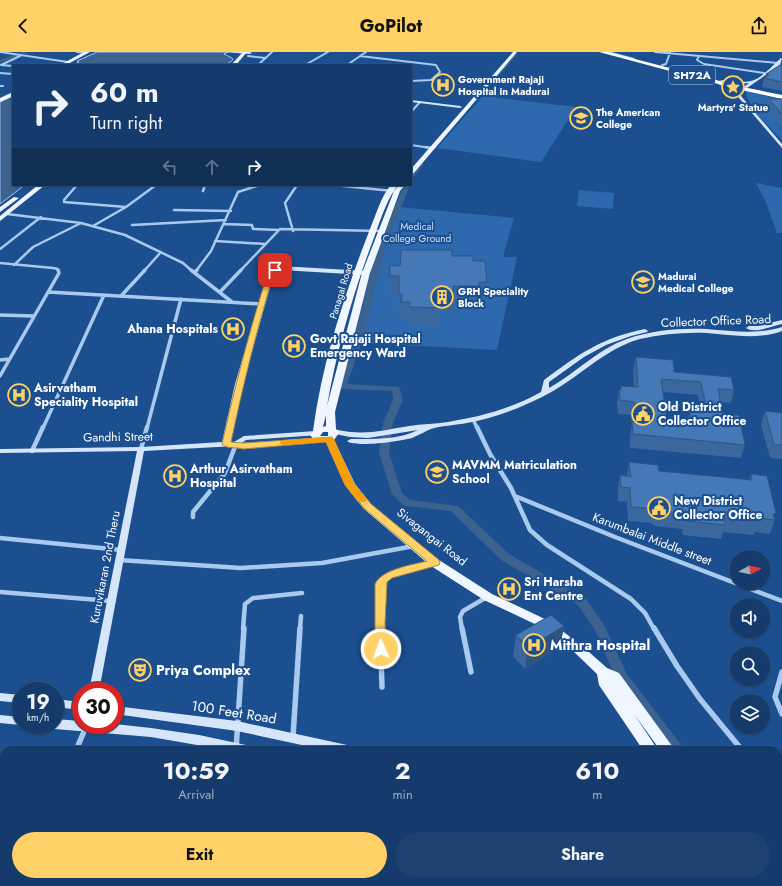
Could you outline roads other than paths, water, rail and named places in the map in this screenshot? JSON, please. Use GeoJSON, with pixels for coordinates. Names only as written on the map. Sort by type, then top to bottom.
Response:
{"type":"FeatureCollection","features":[{"type":"Feature","properties":{"kind":"highway","name":"SH72A"},"geometry":{"type":"LineString","coordinates":[[602,52],[714,81],[782,96]]}},
{"type":"Feature","properties":{"kind":"highway","name":"SH72A"},"geometry":{"type":"LineString","coordinates":[[609,52],[744,88]]}},
{"type":"Feature","properties":{"kind":"main road"},"geometry":{"type":"LineString","coordinates":[[68,63],[87,52]]}},
{"type":"Feature","properties":{"kind":"main road"},"geometry":{"type":"LineString","coordinates":[[68,63],[94,52]]}},
{"type":"Feature","properties":{"kind":"main road"},"geometry":{"type":"LineString","coordinates":[[412,171],[515,52]]}},
{"type":"Feature","properties":{"kind":"main road"},"geometry":{"type":"LineString","coordinates":[[234,64],[246,54]]}},
{"type":"Feature","properties":{"kind":"main road"},"geometry":{"type":"LineString","coordinates":[[240,64],[246,54]]}},
{"type":"Feature","properties":{"kind":"main road"},"geometry":{"type":"LineString","coordinates":[[0,96],[12,91]]}},
{"type":"Feature","properties":{"kind":"main road"},"geometry":{"type":"LineString","coordinates":[[0,100],[12,94]]}},
{"type":"Feature","properties":{"kind":"main road"},"geometry":{"type":"LineString","coordinates":[[439,130],[460,107]]}},
{"type":"Feature","properties":{"kind":"main road"},"geometry":{"type":"LineString","coordinates":[[412,163],[429,141]]}},
{"type":"Feature","properties":{"kind":"main road"},"geometry":{"type":"LineString","coordinates":[[0,210],[32,186]]}},
{"type":"Feature","properties":{"kind":"main road"},"geometry":{"type":"LineString","coordinates":[[0,219],[41,186]]}},
{"type":"Feature","properties":{"kind":"main road","name":"Panagal Road"},"geometry":{"type":"LineString","coordinates":[[326,435],[330,412],[366,273],[396,188]]}},
{"type":"Feature","properties":{"kind":"main road","name":"Panagal Road"},"geometry":{"type":"LineString","coordinates":[[326,435],[341,325],[357,272],[372,232],[396,188]]}},
{"type":"Feature","properties":{"kind":"main road","name":"Sivagangai Road"},"geometry":{"type":"LineString","coordinates":[[326,435],[350,485],[368,507],[435,563],[488,597],[543,623],[576,647],[603,672],[614,677],[665,746]]}},
{"type":"Feature","properties":{"kind":"main road","name":"Sivagangai Road"},"geometry":{"type":"LineString","coordinates":[[603,672],[604,681],[648,746]]}},
{"type":"Feature","properties":{"kind":"street"},"geometry":{"type":"LineString","coordinates":[[77,52],[87,52]]}},
{"type":"Feature","properties":{"kind":"street"},"geometry":{"type":"LineString","coordinates":[[225,52],[266,58]]}},
{"type":"Feature","properties":{"kind":"street"},"geometry":{"type":"LineString","coordinates":[[225,52],[236,56],[246,54]]}},
{"type":"Feature","properties":{"kind":"street"},"geometry":{"type":"LineString","coordinates":[[259,64],[272,52]]}},
{"type":"Feature","properties":{"kind":"street"},"geometry":{"type":"LineString","coordinates":[[307,64],[328,52]]}},
{"type":"Feature","properties":{"kind":"street"},"geometry":{"type":"LineString","coordinates":[[348,64],[366,52]]}},
{"type":"Feature","properties":{"kind":"street"},"geometry":{"type":"LineString","coordinates":[[609,52],[782,96]]}},
{"type":"Feature","properties":{"kind":"street"},"geometry":{"type":"LineString","coordinates":[[655,52],[780,64]]}},
{"type":"Feature","properties":{"kind":"street"},"geometry":{"type":"LineString","coordinates":[[0,53],[68,63]]}},
{"type":"Feature","properties":{"kind":"street"},"geometry":{"type":"LineString","coordinates":[[662,65],[666,64],[670,53]]}},
{"type":"Feature","properties":{"kind":"street"},"geometry":{"type":"LineString","coordinates":[[12,66],[1,65],[18,55]]}},
{"type":"Feature","properties":{"kind":"street"},"geometry":{"type":"LineString","coordinates":[[360,56],[436,65],[440,72],[436,77],[424,82],[412,81]]}},
{"type":"Feature","properties":{"kind":"street"},"geometry":{"type":"LineString","coordinates":[[699,56],[697,60],[704,64],[764,73]]}},
{"type":"Feature","properties":{"kind":"street"},"geometry":{"type":"LineString","coordinates":[[738,95],[744,88],[764,73],[780,64],[782,59]]}},
{"type":"Feature","properties":{"kind":"street"},"geometry":{"type":"LineString","coordinates":[[0,73],[12,74]]}},
{"type":"Feature","properties":{"kind":"street"},"geometry":{"type":"LineString","coordinates":[[714,81],[734,90],[782,147]]}},
{"type":"Feature","properties":{"kind":"street"},"geometry":{"type":"LineString","coordinates":[[721,81],[736,83],[754,81]]}},
{"type":"Feature","properties":{"kind":"street"},"geometry":{"type":"LineString","coordinates":[[412,101],[460,107]]}},
{"type":"Feature","properties":{"kind":"street"},"geometry":{"type":"LineString","coordinates":[[412,111],[420,102]]}},
{"type":"Feature","properties":{"kind":"street"},"geometry":{"type":"LineString","coordinates":[[412,145],[431,148]]}},
{"type":"Feature","properties":{"kind":"street"},"geometry":{"type":"LineString","coordinates":[[76,186],[64,200],[64,202],[126,207]]}},
{"type":"Feature","properties":{"kind":"street"},"geometry":{"type":"LineString","coordinates":[[93,226],[126,207],[155,186]]}},
{"type":"Feature","properties":{"kind":"street"},"geometry":{"type":"LineString","coordinates":[[203,191],[205,186]]}},
{"type":"Feature","properties":{"kind":"street"},"geometry":{"type":"LineString","coordinates":[[195,272],[211,251],[240,190],[256,186]]}},
{"type":"Feature","properties":{"kind":"street"},"geometry":{"type":"LineString","coordinates":[[293,231],[285,203],[296,186]]}},
{"type":"Feature","properties":{"kind":"street"},"geometry":{"type":"LineString","coordinates":[[357,186],[396,188]]}},
{"type":"Feature","properties":{"kind":"street"},"geometry":{"type":"LineString","coordinates":[[174,210],[231,211]]}},
{"type":"Feature","properties":{"kind":"street"},"geometry":{"type":"LineString","coordinates":[[7,214],[81,223],[125,235],[183,263],[232,302]]}},
{"type":"Feature","properties":{"kind":"street"},"geometry":{"type":"LineString","coordinates":[[0,249],[41,217]]}},
{"type":"Feature","properties":{"kind":"street"},"geometry":{"type":"LineString","coordinates":[[132,225],[226,220]]}},
{"type":"Feature","properties":{"kind":"street"},"geometry":{"type":"LineString","coordinates":[[14,264],[33,247],[81,223]]}},
{"type":"Feature","properties":{"kind":"street"},"geometry":{"type":"LineString","coordinates":[[224,224],[252,225],[253,229],[293,231],[315,230],[355,233],[382,231]]}},
{"type":"Feature","properties":{"kind":"street"},"geometry":{"type":"LineString","coordinates":[[220,292],[279,230]]}},
{"type":"Feature","properties":{"kind":"street"},"geometry":{"type":"LineString","coordinates":[[215,241],[265,244]]}},
{"type":"Feature","properties":{"kind":"street"},"geometry":{"type":"LineString","coordinates":[[121,296],[161,252]]}},
{"type":"Feature","properties":{"kind":"street"},"geometry":{"type":"LineString","coordinates":[[0,263],[58,269],[59,273],[0,376]]}},
{"type":"Feature","properties":{"kind":"street"},"geometry":{"type":"LineString","coordinates":[[226,444],[240,384],[271,272],[286,268],[366,273]]}},
{"type":"Feature","properties":{"kind":"street"},"geometry":{"type":"LineString","coordinates":[[48,292],[181,298],[261,304]]}},
{"type":"Feature","properties":{"kind":"street"},"geometry":{"type":"LineString","coordinates":[[32,451],[104,295]]}},
{"type":"Feature","properties":{"kind":"street"},"geometry":{"type":"LineString","coordinates":[[141,449],[181,298]]}},
{"type":"Feature","properties":{"kind":"street"},"geometry":{"type":"LineString","coordinates":[[0,315],[33,316]]}},
{"type":"Feature","properties":{"kind":"street","name":"Collector Office Road"},"geometry":{"type":"LineString","coordinates":[[545,392],[546,382],[588,351],[616,337],[665,328],[694,326],[758,328],[782,322]]}},
{"type":"Feature","properties":{"kind":"street","name":"Collector Office Road"},"geometry":{"type":"LineString","coordinates":[[326,435],[349,441],[393,435],[416,435],[427,428],[473,419],[529,402],[557,386],[623,342],[640,337],[696,331],[762,334],[782,329]]}},
{"type":"Feature","properties":{"kind":"street"},"geometry":{"type":"LineString","coordinates":[[0,360],[9,359]]}},
{"type":"Feature","properties":{"kind":"street"},"geometry":{"type":"LineString","coordinates":[[473,419],[490,454],[515,496],[519,509],[530,530],[547,545],[631,599],[645,612],[700,699],[739,746]]}},
{"type":"Feature","properties":{"kind":"street","name":"Gandhi Street"},"geometry":{"type":"LineString","coordinates":[[0,451],[141,449],[226,444],[243,446],[326,435]]}},
{"type":"Feature","properties":{"kind":"street"},"geometry":{"type":"LineString","coordinates":[[193,517],[193,512],[225,473],[236,444]]}},
{"type":"Feature","properties":{"kind":"street","name":"Kuruvikaran 2nd Theru"},"geometry":{"type":"LineString","coordinates":[[96,682],[141,449]]}},
{"type":"Feature","properties":{"kind":"street","name":"Karumbalai Middle street"},"geometry":{"type":"LineString","coordinates":[[515,496],[601,530],[644,549],[674,558],[782,600]]}},
{"type":"Feature","properties":{"kind":"street"},"geometry":{"type":"LineString","coordinates":[[0,538],[121,550]]}},
{"type":"Feature","properties":{"kind":"street"},"geometry":{"type":"LineString","coordinates":[[119,560],[241,568],[322,563],[416,546]]}},
{"type":"Feature","properties":{"kind":"street"},"geometry":{"type":"LineString","coordinates":[[382,687],[380,623],[382,580],[389,575],[435,563]]}},
{"type":"Feature","properties":{"kind":"street"},"geometry":{"type":"LineString","coordinates":[[0,592],[111,601]]}},
{"type":"Feature","properties":{"kind":"street"},"geometry":{"type":"LineString","coordinates":[[240,746],[237,726],[245,604],[253,598],[302,593]]}},
{"type":"Feature","properties":{"kind":"street"},"geometry":{"type":"LineString","coordinates":[[472,672],[460,617],[462,611],[488,597]]}},
{"type":"Feature","properties":{"kind":"street"},"geometry":{"type":"LineString","coordinates":[[293,737],[301,616]]}},
{"type":"Feature","properties":{"kind":"street"},"geometry":{"type":"LineString","coordinates":[[782,672],[775,697],[782,714]]}},
{"type":"Feature","properties":{"kind":"street"},"geometry":{"type":"LineString","coordinates":[[0,697],[12,698]]}},
{"type":"Feature","properties":{"kind":"street","name":"100 Feet Road"},"geometry":{"type":"LineString","coordinates":[[124,711],[237,726],[330,746]]}},
{"type":"Feature","properties":{"kind":"street"},"geometry":{"type":"LineString","coordinates":[[0,719],[12,720]]}},
{"type":"Feature","properties":{"kind":"street"},"geometry":{"type":"LineString","coordinates":[[124,730],[175,736],[225,746]]}},
{"type":"Feature","properties":{"kind":"street"},"geometry":{"type":"LineString","coordinates":[[78,746],[83,734]]}},
{"type":"Feature","properties":{"kind":"waterway"},"geometry":{"type":"LineString","coordinates":[[0,62],[26,52]]}},
{"type":"Feature","properties":{"kind":"waterway"},"geometry":{"type":"LineString","coordinates":[[493,79],[516,54]]}},
{"type":"Feature","properties":{"kind":"waterway"},"geometry":{"type":"LineString","coordinates":[[412,176],[421,164]]}},
{"type":"Feature","properties":{"kind":"waterway"},"geometry":{"type":"LineString","coordinates":[[407,186],[380,251],[357,344],[342,386],[396,389],[398,400],[388,423],[384,453],[397,494],[407,503],[454,508],[505,557],[582,602],[600,628],[622,677],[675,746]]}},
{"type":"Feature","properties":{"kind":"place","name":"Government Rajaji Hospital in Madurai"},"geometry":{"type":"Point","coordinates":[443,85]}},
{"type":"Feature","properties":{"kind":"place","name":"Martyrs' Statue"},"geometry":{"type":"Point","coordinates":[733,87]}},
{"type":"Feature","properties":{"kind":"place","name":"The American College"},"geometry":{"type":"Point","coordinates":[581,118]}},
{"type":"Feature","properties":{"kind":"place","name":"Madurai Medical College"},"geometry":{"type":"Point","coordinates":[643,282]}},
{"type":"Feature","properties":{"kind":"place","name":"GRH Speciality Block"},"geometry":{"type":"Point","coordinates":[442,297]}},
{"type":"Feature","properties":{"kind":"place","name":"Ahana Hospitals"},"geometry":{"type":"Point","coordinates":[233,329]}},
{"type":"Feature","properties":{"kind":"place","name":"Govt Rajaji Hospital Emergency Ward"},"geometry":{"type":"Point","coordinates":[294,346]}},
{"type":"Feature","properties":{"kind":"place","name":"Asirvatham Speciality Hospital"},"geometry":{"type":"Point","coordinates":[19,395]}},
{"type":"Feature","properties":{"kind":"place","name":"Old District Collector Office"},"geometry":{"type":"Point","coordinates":[643,414]}},
{"type":"Feature","properties":{"kind":"place","name":"MAVMM Matriculation School"},"geometry":{"type":"Point","coordinates":[437,472]}},
{"type":"Feature","properties":{"kind":"place","name":"Arthur Asirvatham Hospital"},"geometry":{"type":"Point","coordinates":[175,476]}},
{"type":"Feature","properties":{"kind":"place","name":"New District Collector Office"},"geometry":{"type":"Point","coordinates":[659,508]}},
{"type":"Feature","properties":{"kind":"place","name":"Sri Harsha Ent Centre"},"geometry":{"type":"Point","coordinates":[509,589]}},
{"type":"Feature","properties":{"kind":"place","name":"Mithra Hospital"},"geometry":{"type":"Point","coordinates":[534,645]}},
{"type":"Feature","properties":{"kind":"place","name":"Priya Complex"},"geometry":{"type":"Point","coordinates":[140,670]}},
{"type":"Feature","properties":{"kind":"park label","name":"Medical College Ground"},"geometry":{"type":"Point","coordinates":[417,232]}}]}
